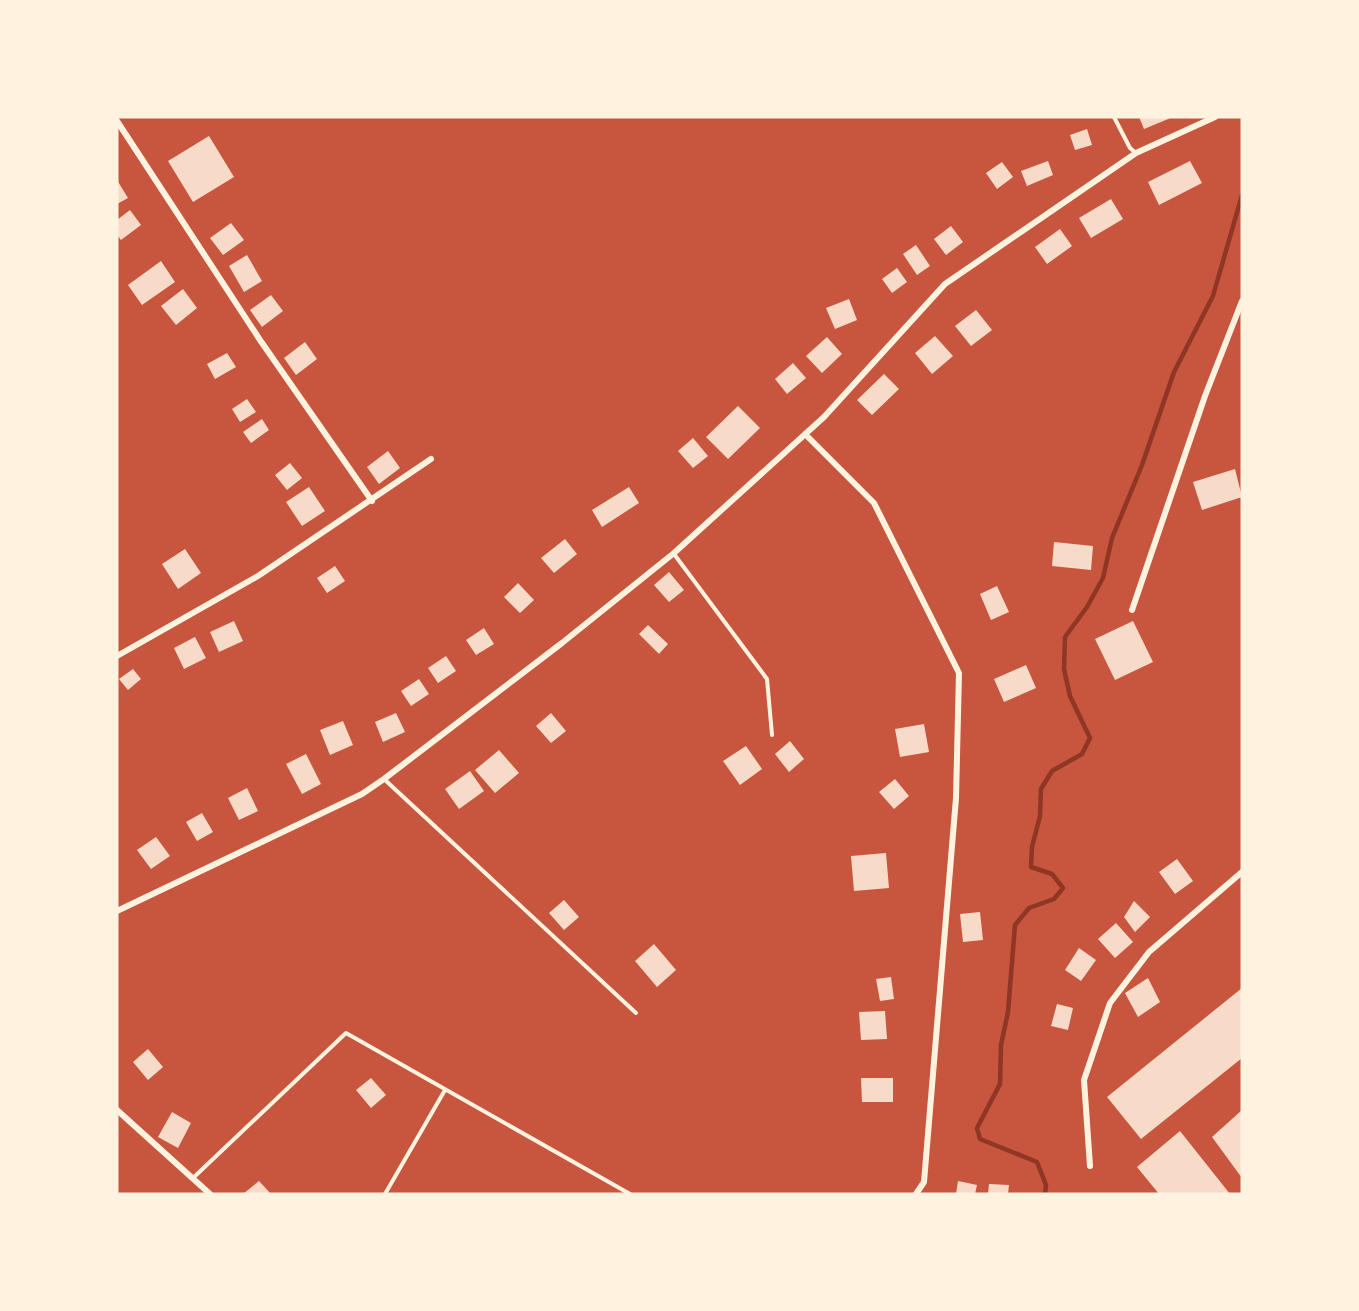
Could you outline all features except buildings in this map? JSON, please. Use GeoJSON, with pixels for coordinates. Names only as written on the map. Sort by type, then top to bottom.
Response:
{"type":"FeatureCollection","features":[{"type":"Feature","properties":{"kind":"street"},"geometry":{"type":"LineString","coordinates":[[117,911],[362,794],[384,779],[562,643],[674,553],[824,417],[945,284],[1136,153],[1215,117]]}},
{"type":"Feature","properties":{"kind":"street"},"geometry":{"type":"LineString","coordinates":[[117,121],[260,340],[372,501]]}},
{"type":"Feature","properties":{"kind":"street"},"geometry":{"type":"LineString","coordinates":[[1132,610],[1205,396],[1242,301]]}},
{"type":"Feature","properties":{"kind":"street"},"geometry":{"type":"LineString","coordinates":[[805,434],[874,503],[959,673],[956,798],[924,1182],[916,1194]]}},
{"type":"Feature","properties":{"kind":"street"},"geometry":{"type":"LineString","coordinates":[[117,656],[258,576],[431,459]]}},
{"type":"Feature","properties":{"kind":"street"},"geometry":{"type":"LineString","coordinates":[[1090,1166],[1084,1080],[1110,1003],[1149,952],[1242,872]]}},
{"type":"Feature","properties":{"kind":"street"},"geometry":{"type":"LineString","coordinates":[[117,1110],[210,1194]]}},
{"type":"Feature","properties":{"kind":"lane"},"geometry":{"type":"LineString","coordinates":[[1114,117],[1130,148],[1136,153]]}},
{"type":"Feature","properties":{"kind":"lane"},"geometry":{"type":"LineString","coordinates":[[674,553],[767,680],[772,735]]}},
{"type":"Feature","properties":{"kind":"lane"},"geometry":{"type":"LineString","coordinates":[[384,779],[636,1013]]}},
{"type":"Feature","properties":{"kind":"lane"},"geometry":{"type":"LineString","coordinates":[[192,1179],[346,1033],[630,1194]]}},
{"type":"Feature","properties":{"kind":"lane"},"geometry":{"type":"LineString","coordinates":[[385,1194],[445,1090]]}},
{"type":"Feature","properties":{"kind":"waterway"},"geometry":{"type":"LineString","coordinates":[[1045,1194],[1046,1185],[1037,1162],[980,1139],[977,1128],[1000,1084],[1001,1045],[1008,1012],[1015,925],[1029,908],[1054,899],[1063,888],[1052,874],[1031,867],[1032,847],[1040,816],[1041,789],[1052,771],[1082,754],[1090,738],[1070,696],[1064,669],[1065,637],[1087,607],[1103,578],[1112,538],[1142,465],[1174,372],[1213,296],[1242,195]]}}]}
